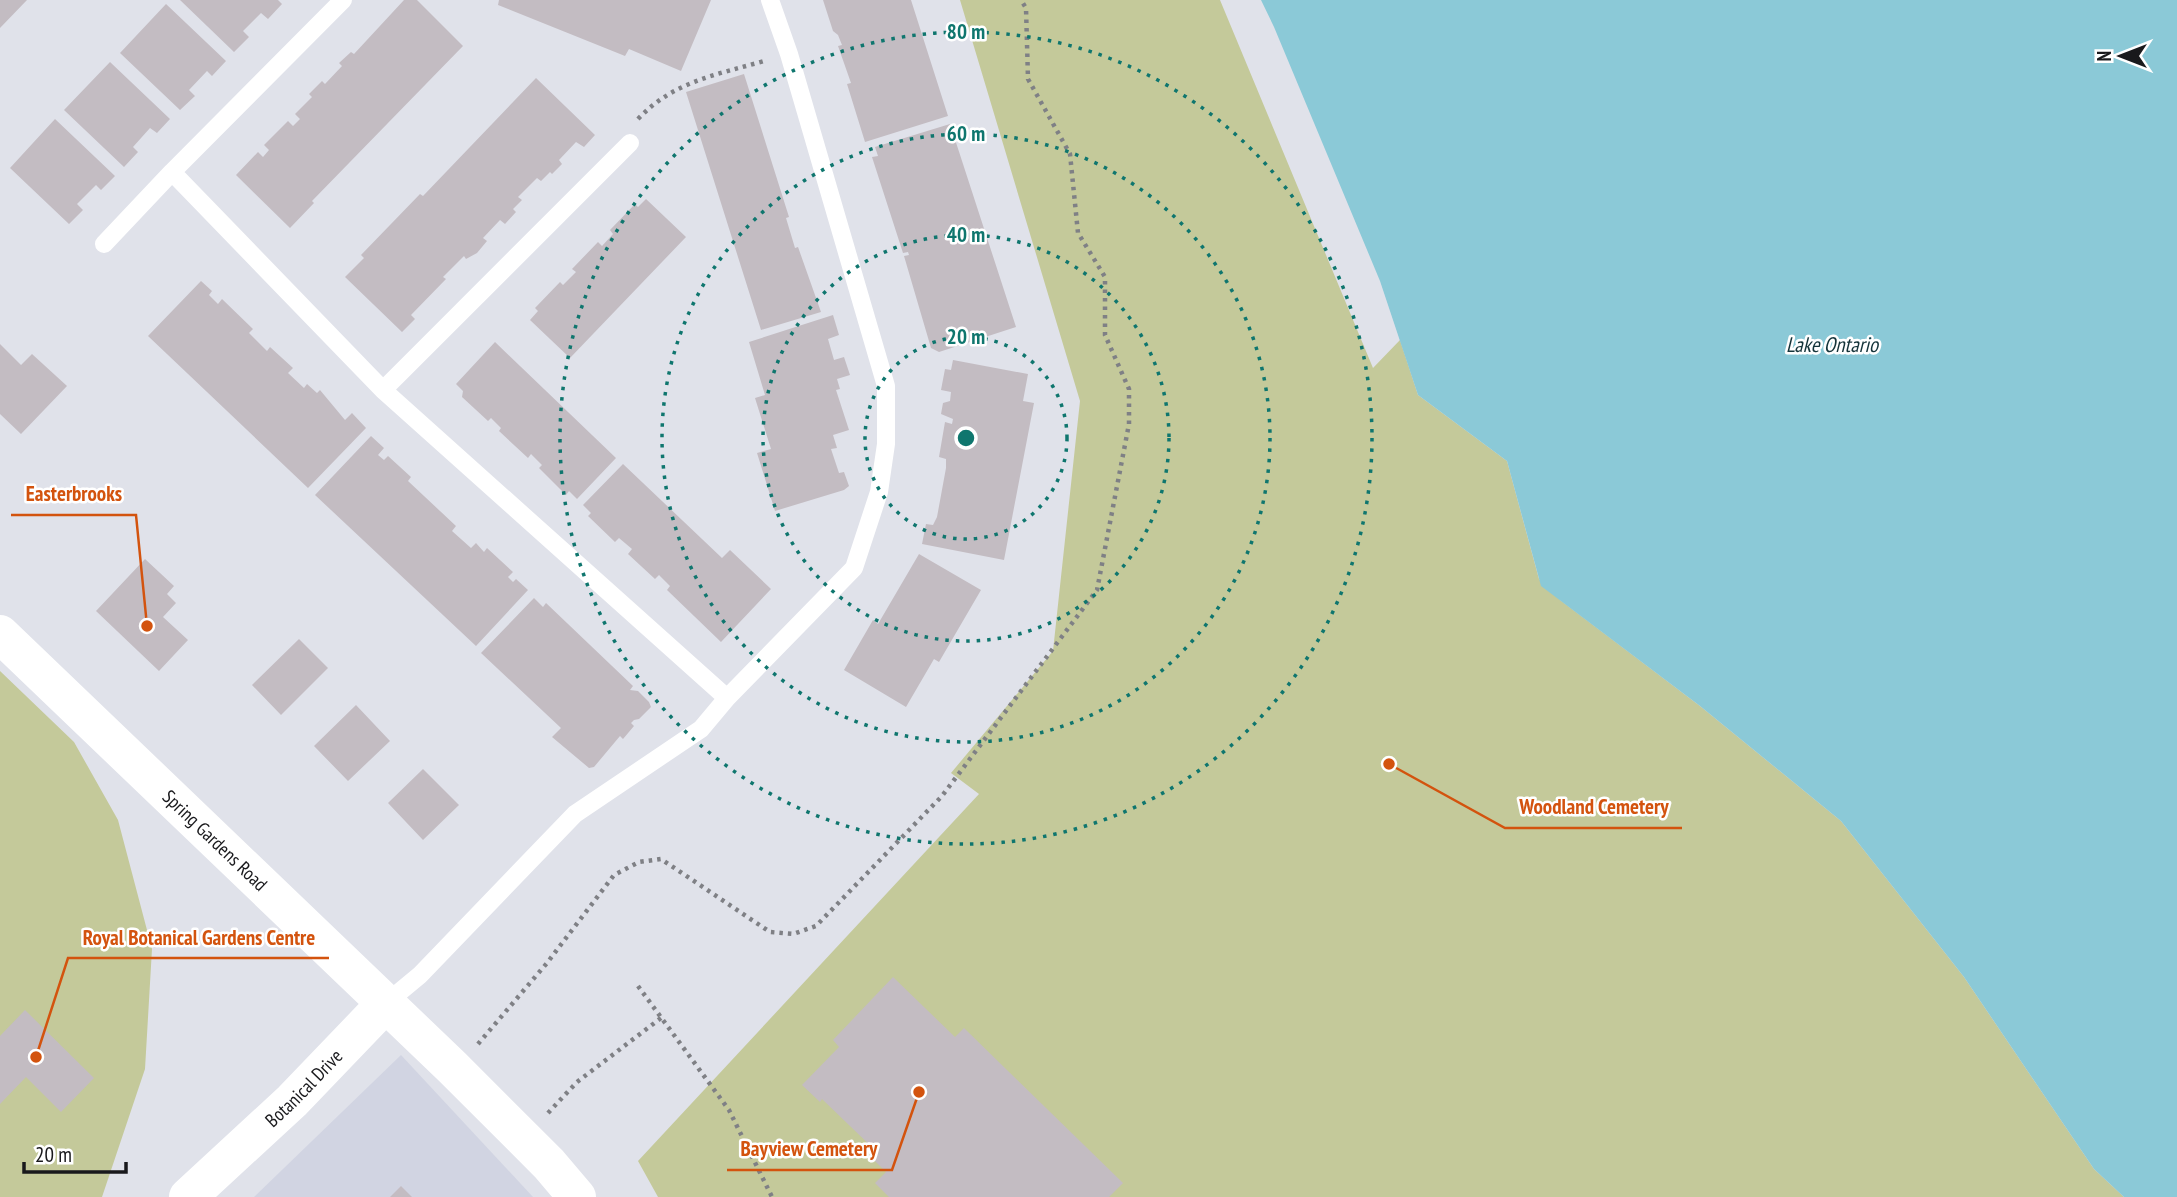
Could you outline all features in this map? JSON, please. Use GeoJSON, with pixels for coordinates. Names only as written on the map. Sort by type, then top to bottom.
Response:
{"type":"FeatureCollection","features":[{"type":"Feature","properties":{"kind":"street","name":"Spring Gardens Road"},"geometry":{"type":"LineString","coordinates":[[0,634],[452,1067],[577,1197]]}},
{"type":"Feature","properties":{"kind":"street","name":"Botanical Drive"},"geometry":{"type":"LineString","coordinates":[[188,1197],[292,1101],[385,1004]]}},
{"type":"Feature","properties":{"kind":"lane"},"geometry":{"type":"LineString","coordinates":[[104,244],[343,0]]}},
{"type":"Feature","properties":{"kind":"lane"},"geometry":{"type":"LineString","coordinates":[[385,1004],[420,975],[575,814],[701,729],[727,698],[854,568],[879,492],[886,444],[886,386],[789,54],[770,0]]}},
{"type":"Feature","properties":{"kind":"lane"},"geometry":{"type":"LineString","coordinates":[[383,390],[630,143]]}},
{"type":"Feature","properties":{"kind":"lane"},"geometry":{"type":"LineString","coordinates":[[172,172],[383,390],[727,698]]}},
{"type":"Feature","properties":{"kind":"path"},"geometry":{"type":"LineString","coordinates":[[452,1067],[475,1048],[547,962],[614,875],[639,862],[661,859],[770,932],[793,934],[816,926],[943,796],[1097,590],[1129,424],[1129,388],[1105,335],[1105,277],[1078,233],[1070,154],[1028,79],[1026,8],[1021,0]]}},
{"type":"Feature","properties":{"kind":"path"},"geometry":{"type":"LineString","coordinates":[[630,143],[631,126],[674,90],[720,72],[789,54]]}},
{"type":"Feature","properties":{"kind":"path"},"geometry":{"type":"LineString","coordinates":[[638,986],[729,1110],[772,1197]]}},
{"type":"Feature","properties":{"kind":"path"},"geometry":{"type":"LineString","coordinates":[[524,1140],[577,1082],[661,1018]]}},
{"type":"Feature","properties":{"kind":"shaded area"},"geometry":{"type":"Polygon","coordinates":[[[401,1055],[533,1197],[254,1197],[401,1055]]]}},
{"type":"Feature","properties":{"kind":"green space"},"geometry":{"type":"Polygon","coordinates":[[[960,0],[1220,0],[1373,368],[1400,340],[1418,395],[1507,461],[1539,579],[1560,600],[1700,706],[1841,821],[1964,977],[2094,1169],[2124,1197],[658,1197],[638,1161],[979,794],[951,773],[1053,651],[1080,401],[960,0]]]}},
{"type":"Feature","properties":{"kind":"green space"},"geometry":{"type":"Polygon","coordinates":[[[0,671],[74,742],[118,820],[152,949],[145,1069],[102,1197],[0,1197],[0,671]]]}},
{"type":"Feature","properties":{"kind":"water","name":"Lake Ontario"},"geometry":{"type":"Polygon","coordinates":[[[1261,0],[2177,0],[2177,1197],[2124,1197],[2094,1169],[1964,977],[1841,821],[1700,706],[1541,586],[1507,461],[1418,395],[1380,281],[1261,0]]]}},
{"type":"Feature","properties":{"kind":"building"},"geometry":{"type":"Polygon","coordinates":[[[0,0],[27,0],[0,28],[0,0]]]}},
{"type":"Feature","properties":{"kind":"building"},"geometry":{"type":"Polygon","coordinates":[[[180,0],[278,0],[282,4],[268,19],[261,13],[243,31],[249,37],[234,52],[180,0]]]}},
{"type":"Feature","properties":{"kind":"building"},"geometry":{"type":"Polygon","coordinates":[[[404,0],[417,0],[463,46],[312,201],[314,203],[290,228],[236,175],[258,152],[263,157],[269,150],[264,145],[288,121],[293,126],[300,119],[295,114],[312,97],[309,94],[322,81],[325,84],[342,66],[339,63],[351,52],[354,54],[404,0]]]}},
{"type":"Feature","properties":{"kind":"building"},"geometry":{"type":"Polygon","coordinates":[[[499,0],[711,0],[681,71],[629,49],[625,56],[498,5],[499,0]]]}},
{"type":"Feature","properties":{"kind":"building"},"geometry":{"type":"Polygon","coordinates":[[[823,0],[911,0],[948,116],[865,142],[847,84],[851,83],[838,46],[842,45],[833,31],[823,0]]]}},
{"type":"Feature","properties":{"kind":"building"},"geometry":{"type":"Polygon","coordinates":[[[166,4],[226,61],[212,76],[207,71],[189,90],[195,96],[180,110],[120,53],[166,4]]]}},
{"type":"Feature","properties":{"kind":"building"},"geometry":{"type":"Polygon","coordinates":[[[110,62],[170,119],[157,133],[150,128],[133,147],[138,152],[124,167],[64,110],[110,62]]]}},
{"type":"Feature","properties":{"kind":"building"},"geometry":{"type":"Polygon","coordinates":[[[744,74],[789,217],[786,218],[795,248],[798,247],[821,312],[761,330],[686,92],[744,74]]]}},
{"type":"Feature","properties":{"kind":"building"},"geometry":{"type":"Polygon","coordinates":[[[536,78],[595,135],[584,147],[576,142],[559,160],[562,164],[552,174],[550,172],[541,181],[537,178],[518,197],[522,200],[513,209],[516,212],[505,224],[500,220],[483,238],[487,241],[477,253],[466,259],[464,256],[443,277],[446,279],[411,315],[415,319],[402,332],[345,277],[364,258],[361,255],[420,194],[423,196],[536,78]]]}},
{"type":"Feature","properties":{"kind":"building"},"geometry":{"type":"Polygon","coordinates":[[[55,119],[115,176],[101,190],[96,185],[77,204],[83,210],[69,224],[10,168],[55,119]]]}},
{"type":"Feature","properties":{"kind":"building"},"geometry":{"type":"Polygon","coordinates":[[[950,124],[1016,327],[939,352],[931,348],[904,256],[909,255],[908,252],[903,253],[872,157],[878,156],[875,147],[950,124]]]}},
{"type":"Feature","properties":{"kind":"building"},"geometry":{"type":"Polygon","coordinates":[[[646,199],[686,237],[570,358],[530,320],[538,311],[535,308],[560,282],[563,285],[576,272],[572,269],[598,242],[602,246],[613,234],[610,230],[635,204],[638,207],[646,199]]]}},
{"type":"Feature","properties":{"kind":"building"},"geometry":{"type":"Polygon","coordinates":[[[201,281],[212,291],[209,295],[218,304],[222,299],[253,329],[249,333],[267,351],[270,347],[293,368],[288,373],[304,388],[307,384],[317,393],[320,390],[345,420],[352,413],[366,428],[308,488],[148,336],[201,281]]]}},
{"type":"Feature","properties":{"kind":"building"},"geometry":{"type":"Polygon","coordinates":[[[833,315],[839,335],[828,339],[834,360],[844,357],[850,375],[837,379],[840,389],[836,390],[849,430],[833,435],[837,448],[831,449],[839,473],[844,472],[849,486],[844,490],[775,511],[757,453],[771,449],[755,398],[765,395],[749,342],[833,315]]]}},
{"type":"Feature","properties":{"kind":"building"},"geometry":{"type":"Polygon","coordinates":[[[495,342],[616,458],[577,499],[569,491],[566,495],[539,468],[542,465],[531,454],[528,458],[499,431],[501,428],[491,418],[488,421],[462,397],[463,391],[456,384],[495,342]]]}},
{"type":"Feature","properties":{"kind":"building"},"geometry":{"type":"Polygon","coordinates":[[[0,344],[21,365],[32,354],[67,386],[21,434],[0,414],[0,344]]]}},
{"type":"Feature","properties":{"kind":"building"},"geometry":{"type":"Polygon","coordinates":[[[953,360],[1028,374],[1023,401],[1034,403],[1004,560],[922,544],[926,524],[933,525],[937,517],[946,468],[946,459],[939,457],[945,422],[952,424],[953,419],[941,414],[943,403],[950,401],[951,392],[941,390],[945,369],[951,370],[953,360]]]}},
{"type":"Feature","properties":{"kind":"building"},"geometry":{"type":"Polygon","coordinates":[[[371,436],[384,448],[378,455],[384,460],[388,456],[411,477],[408,481],[456,526],[452,531],[471,548],[476,543],[484,552],[487,548],[513,572],[508,577],[513,582],[516,579],[528,590],[476,646],[315,495],[371,436]]]}},
{"type":"Feature","properties":{"kind":"building"},"geometry":{"type":"Polygon","coordinates":[[[623,464],[722,558],[730,550],[771,589],[721,642],[667,590],[670,586],[659,575],[655,579],[628,554],[632,549],[619,538],[615,542],[588,516],[591,513],[583,505],[623,464]]]}},
{"type":"Feature","properties":{"kind":"building"},"geometry":{"type":"Polygon","coordinates":[[[919,554],[981,590],[939,662],[934,659],[906,707],[844,670],[873,620],[878,624],[919,554]]]}},
{"type":"Feature","properties":{"kind":"building"},"geometry":{"type":"Polygon","coordinates":[[[145,559],[174,586],[167,594],[176,603],[163,617],[188,640],[159,671],[96,611],[145,559]]]}},
{"type":"Feature","properties":{"kind":"building"},"geometry":{"type":"Polygon","coordinates":[[[534,598],[543,607],[546,603],[633,686],[630,690],[638,691],[651,707],[631,723],[634,726],[623,739],[620,736],[594,767],[589,768],[552,737],[561,728],[481,653],[534,598]]]}},
{"type":"Feature","properties":{"kind":"building"},"geometry":{"type":"Polygon","coordinates":[[[299,639],[328,668],[281,715],[252,685],[299,639]]]}},
{"type":"Feature","properties":{"kind":"building"},"geometry":{"type":"Polygon","coordinates":[[[356,705],[390,741],[348,781],[314,746],[356,705]]]}},
{"type":"Feature","properties":{"kind":"building"},"geometry":{"type":"Polygon","coordinates":[[[423,769],[459,805],[423,840],[388,803],[423,769]]]}},
{"type":"Feature","properties":{"kind":"building"},"geometry":{"type":"Polygon","coordinates":[[[893,977],[955,1037],[964,1028],[1123,1183],[1109,1197],[889,1197],[875,1183],[886,1172],[873,1159],[878,1153],[822,1099],[820,1102],[802,1085],[839,1047],[833,1040],[893,977]]]}},
{"type":"Feature","properties":{"kind":"building"},"geometry":{"type":"Polygon","coordinates":[[[25,1010],[94,1078],[61,1112],[26,1077],[0,1104],[0,1036],[25,1010]]]}},
{"type":"Feature","properties":{"kind":"building"},"geometry":{"type":"Polygon","coordinates":[[[401,1186],[412,1197],[390,1197],[401,1186]]]}},
{"type":"Feature","properties":{"kind":"place","name":"Easterbrooks"},"geometry":{"type":"Point","coordinates":[147,626]}},
{"type":"Feature","properties":{"kind":"place","name":"Woodland Cemetery"},"geometry":{"type":"Point","coordinates":[1389,764]}},
{"type":"Feature","properties":{"kind":"place","name":"Royal Botanical Gardens Centre"},"geometry":{"type":"Point","coordinates":[36,1057]}},
{"type":"Feature","properties":{"kind":"place","name":"Bayview Cemetery"},"geometry":{"type":"Point","coordinates":[919,1092]}}]}
